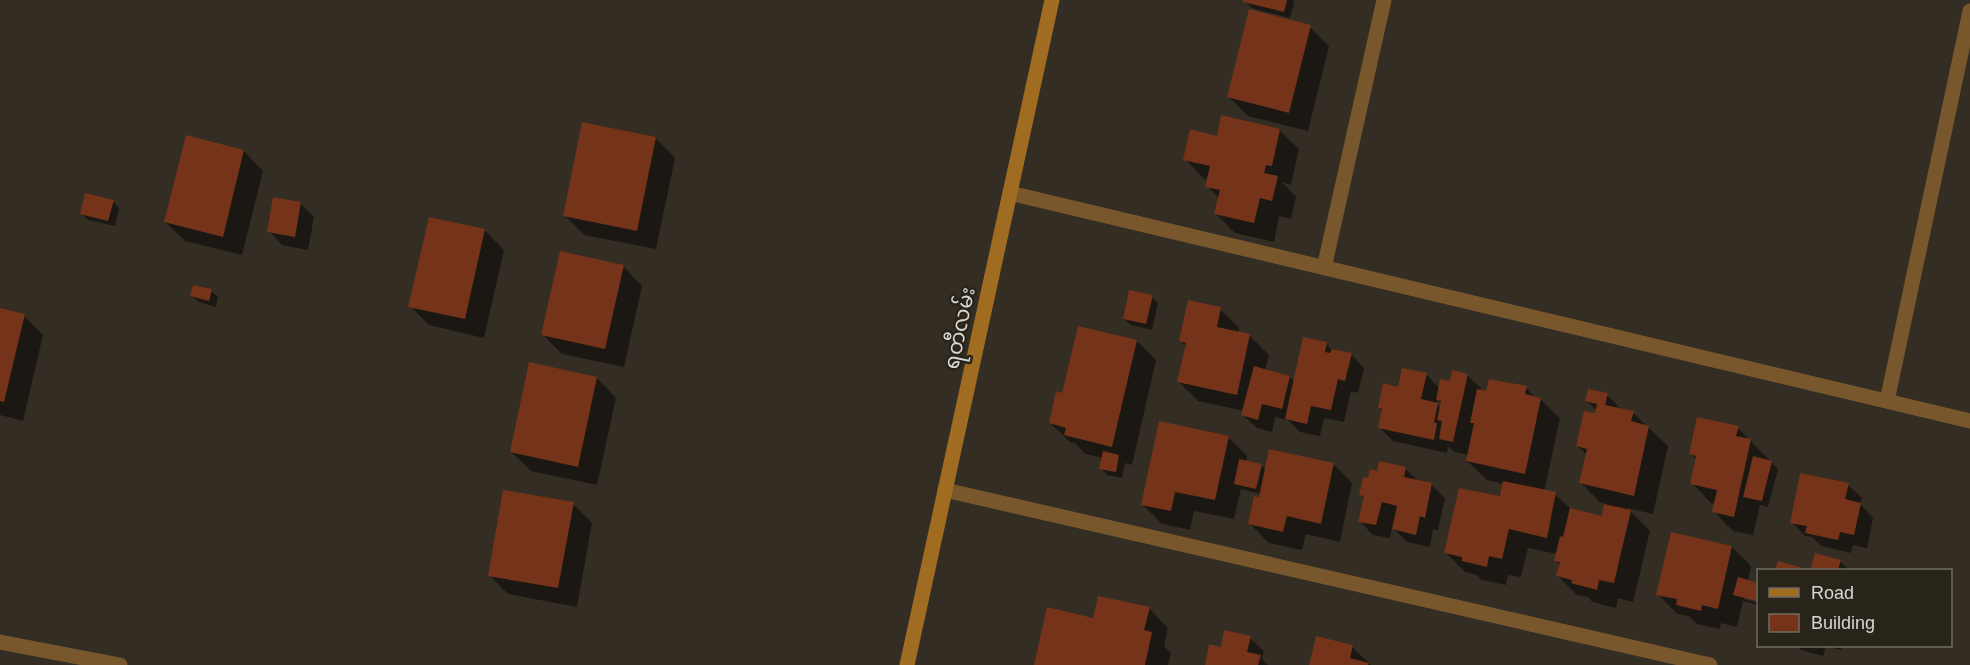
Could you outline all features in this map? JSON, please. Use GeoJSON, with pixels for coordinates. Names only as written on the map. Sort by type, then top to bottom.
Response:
{"type":"FeatureCollection","features":[{"type":"Feature","properties":{"kind":"street","name":"ရတီလမ်း"},"geometry":{"type":"LineString","coordinates":[[908,665],[1052,0]]}},
{"type":"Feature","properties":{"kind":"street"},"geometry":{"type":"LineString","coordinates":[[1324,268],[1384,0]]}},
{"type":"Feature","properties":{"kind":"street"},"geometry":{"type":"LineString","coordinates":[[1887,401],[1970,11]]}},
{"type":"Feature","properties":{"kind":"street"},"geometry":{"type":"LineString","coordinates":[[1010,193],[1970,421]]}},
{"type":"Feature","properties":{"kind":"street"},"geometry":{"type":"LineString","coordinates":[[945,490],[1710,665]]}},
{"type":"Feature","properties":{"kind":"street"},"geometry":{"type":"LineString","coordinates":[[0,642],[120,665]]}},
{"type":"Feature","properties":{"kind":"building"},"geometry":{"type":"Polygon","coordinates":[[[1243,0],[1287,0],[1284,12],[1243,2],[1243,0]]]}},
{"type":"Feature","properties":{"kind":"building"},"geometry":{"type":"Polygon","coordinates":[[[1249,9],[1311,25],[1289,113],[1227,97],[1249,9]]]}},
{"type":"Feature","properties":{"kind":"building"},"geometry":{"type":"Polygon","coordinates":[[[1221,115],[1280,129],[1272,166],[1266,165],[1264,173],[1278,176],[1272,201],[1260,198],[1254,223],[1214,214],[1220,190],[1205,187],[1210,166],[1183,160],[1190,129],[1217,136],[1221,115]]]}},
{"type":"Feature","properties":{"kind":"building"},"geometry":{"type":"Polygon","coordinates":[[[582,122],[656,137],[637,231],[563,216],[582,122]]]}},
{"type":"Feature","properties":{"kind":"building"},"geometry":{"type":"Polygon","coordinates":[[[186,135],[244,150],[223,237],[164,222],[186,135]]]}},
{"type":"Feature","properties":{"kind":"building"},"geometry":{"type":"Polygon","coordinates":[[[85,193],[114,200],[108,221],[80,214],[85,193]]]}},
{"type":"Feature","properties":{"kind":"building"},"geometry":{"type":"Polygon","coordinates":[[[273,197],[301,202],[295,237],[267,232],[273,197]]]}},
{"type":"Feature","properties":{"kind":"building"},"geometry":{"type":"Polygon","coordinates":[[[429,217],[485,229],[465,319],[408,307],[429,217]]]}},
{"type":"Feature","properties":{"kind":"building"},"geometry":{"type":"Polygon","coordinates":[[[560,251],[624,265],[605,349],[541,335],[560,251]]]}},
{"type":"Feature","properties":{"kind":"building"},"geometry":{"type":"Polygon","coordinates":[[[193,285],[212,289],[209,301],[190,296],[193,285]]]}},
{"type":"Feature","properties":{"kind":"building"},"geometry":{"type":"Polygon","coordinates":[[[1129,290],[1153,295],[1146,324],[1123,319],[1129,290]]]}},
{"type":"Feature","properties":{"kind":"building"},"geometry":{"type":"Polygon","coordinates":[[[1188,300],[1221,307],[1217,327],[1250,334],[1237,395],[1177,382],[1186,343],[1179,341],[1188,300]]]}},
{"type":"Feature","properties":{"kind":"building"},"geometry":{"type":"Polygon","coordinates":[[[0,308],[25,314],[4,402],[0,401],[0,308]]]}},
{"type":"Feature","properties":{"kind":"building"},"geometry":{"type":"Polygon","coordinates":[[[1078,326],[1137,340],[1112,447],[1064,435],[1066,428],[1049,423],[1056,391],[1062,393],[1078,326]]]}},
{"type":"Feature","properties":{"kind":"building"},"geometry":{"type":"Polygon","coordinates":[[[1303,337],[1327,342],[1325,352],[1330,353],[1332,349],[1352,353],[1345,381],[1338,379],[1331,410],[1311,406],[1307,424],[1285,419],[1303,337]]]}},
{"type":"Feature","properties":{"kind":"building"},"geometry":{"type":"Polygon","coordinates":[[[529,362],[597,377],[578,467],[510,452],[529,362]]]}},
{"type":"Feature","properties":{"kind":"building"},"geometry":{"type":"Polygon","coordinates":[[[1254,366],[1290,376],[1282,409],[1262,404],[1258,420],[1241,415],[1254,366]]]}},
{"type":"Feature","properties":{"kind":"building"},"geometry":{"type":"Polygon","coordinates":[[[1402,368],[1427,373],[1421,399],[1438,403],[1434,423],[1437,423],[1434,440],[1378,428],[1382,409],[1378,408],[1383,383],[1398,387],[1402,368]]]}},
{"type":"Feature","properties":{"kind":"building"},"geometry":{"type":"Polygon","coordinates":[[[1452,370],[1468,374],[1453,442],[1439,439],[1442,421],[1437,420],[1441,401],[1436,400],[1440,379],[1450,381],[1452,370]]]}},
{"type":"Feature","properties":{"kind":"building"},"geometry":{"type":"Polygon","coordinates":[[[1489,379],[1527,386],[1525,394],[1541,398],[1525,474],[1466,461],[1474,423],[1470,423],[1477,389],[1486,391],[1489,379]]]}},
{"type":"Feature","properties":{"kind":"building"},"geometry":{"type":"Polygon","coordinates":[[[1588,389],[1608,393],[1605,405],[1634,411],[1631,421],[1649,426],[1634,496],[1579,483],[1587,449],[1576,446],[1584,411],[1595,413],[1597,404],[1585,401],[1588,389]]]}},
{"type":"Feature","properties":{"kind":"building"},"geometry":{"type":"Polygon","coordinates":[[[1697,417],[1739,426],[1736,436],[1751,439],[1734,517],[1712,512],[1717,490],[1690,484],[1696,456],[1689,454],[1697,417]]]}},
{"type":"Feature","properties":{"kind":"building"},"geometry":{"type":"Polygon","coordinates":[[[1159,421],[1229,436],[1215,500],[1175,492],[1171,511],[1141,505],[1159,421]]]}},
{"type":"Feature","properties":{"kind":"building"},"geometry":{"type":"Polygon","coordinates":[[[1269,449],[1334,463],[1321,524],[1287,516],[1283,532],[1248,524],[1254,496],[1259,497],[1269,449]]]}},
{"type":"Feature","properties":{"kind":"building"},"geometry":{"type":"Polygon","coordinates":[[[1103,451],[1119,455],[1116,472],[1099,469],[1103,451]]]}},
{"type":"Feature","properties":{"kind":"building"},"geometry":{"type":"Polygon","coordinates":[[[1753,456],[1772,461],[1762,501],[1743,497],[1753,456]]]}},
{"type":"Feature","properties":{"kind":"building"},"geometry":{"type":"Polygon","coordinates":[[[1239,459],[1262,464],[1256,489],[1234,484],[1239,459]]]}},
{"type":"Feature","properties":{"kind":"building"},"geometry":{"type":"Polygon","coordinates":[[[1379,461],[1406,467],[1404,477],[1432,483],[1425,518],[1420,516],[1416,535],[1392,529],[1397,506],[1382,502],[1376,525],[1358,522],[1364,496],[1359,495],[1363,477],[1368,478],[1370,469],[1377,471],[1379,461]]]}},
{"type":"Feature","properties":{"kind":"building"},"geometry":{"type":"Polygon","coordinates":[[[1800,473],[1849,483],[1845,499],[1861,503],[1854,535],[1840,532],[1838,540],[1805,533],[1807,526],[1790,523],[1800,473]]]}},
{"type":"Feature","properties":{"kind":"building"},"geometry":{"type":"Polygon","coordinates":[[[1503,481],[1556,492],[1547,538],[1509,529],[1502,559],[1489,556],[1487,567],[1462,561],[1462,557],[1444,553],[1459,488],[1500,496],[1503,481]]]}},
{"type":"Feature","properties":{"kind":"building"},"geometry":{"type":"Polygon","coordinates":[[[503,490],[574,502],[558,588],[488,576],[503,490]]]}},
{"type":"Feature","properties":{"kind":"building"},"geometry":{"type":"Polygon","coordinates":[[[1604,504],[1631,510],[1614,583],[1599,580],[1597,590],[1556,576],[1560,562],[1554,561],[1570,508],[1602,516],[1604,504]]]}},
{"type":"Feature","properties":{"kind":"building"},"geometry":{"type":"Polygon","coordinates":[[[1671,532],[1732,546],[1718,609],[1702,605],[1701,611],[1676,605],[1677,599],[1656,595],[1671,532]]]}},
{"type":"Feature","properties":{"kind":"building"},"geometry":{"type":"Polygon","coordinates":[[[1815,553],[1841,560],[1838,569],[1810,569],[1815,553]]]}},
{"type":"Feature","properties":{"kind":"building"},"geometry":{"type":"Polygon","coordinates":[[[1778,561],[1806,569],[1775,569],[1778,561]]]}},
{"type":"Feature","properties":{"kind":"building"},"geometry":{"type":"Polygon","coordinates":[[[1738,577],[1757,583],[1757,601],[1733,595],[1738,577]]]}},
{"type":"Feature","properties":{"kind":"building"},"geometry":{"type":"Polygon","coordinates":[[[1098,596],[1150,607],[1144,630],[1152,632],[1145,665],[1034,665],[1047,607],[1093,618],[1098,596]]]}},
{"type":"Feature","properties":{"kind":"building"},"geometry":{"type":"Polygon","coordinates":[[[1224,630],[1251,636],[1247,652],[1261,655],[1258,665],[1205,665],[1209,644],[1221,647],[1224,630]]]}},
{"type":"Feature","properties":{"kind":"building"},"geometry":{"type":"Polygon","coordinates":[[[1316,636],[1353,645],[1350,658],[1369,663],[1368,665],[1309,665],[1316,636]]]}}]}
